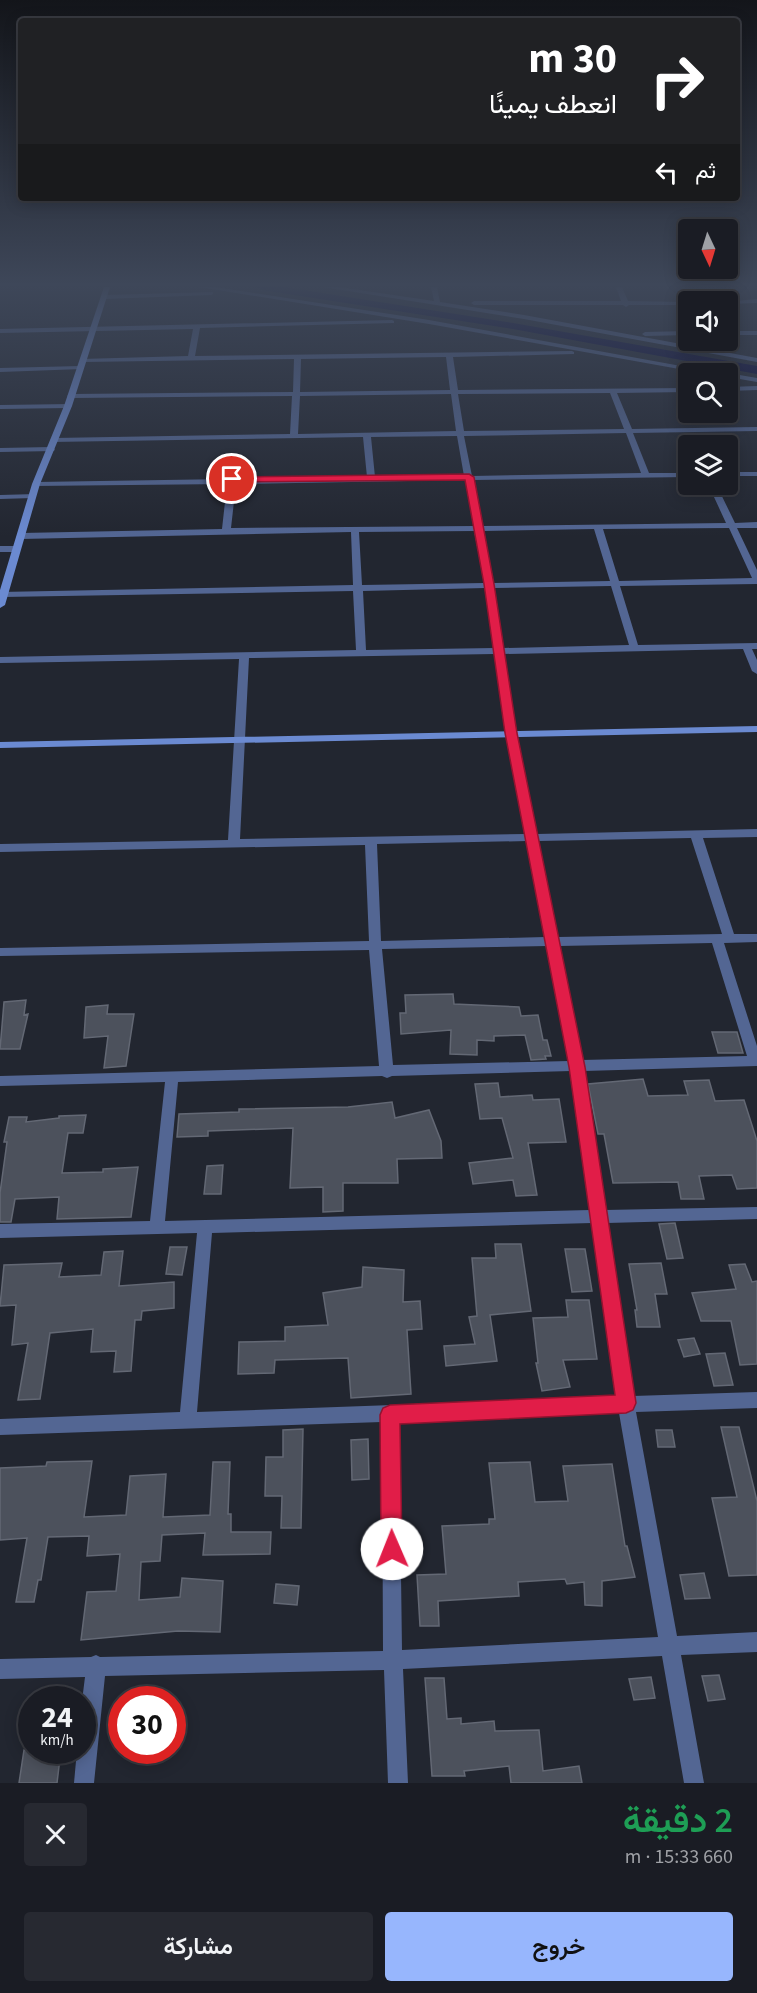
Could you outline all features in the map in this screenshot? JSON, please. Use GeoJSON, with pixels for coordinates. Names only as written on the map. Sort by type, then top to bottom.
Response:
{"type":"FeatureCollection","features":[{"type":"Feature","properties":{"kind":"street"},"geometry":{"type":"LineString","coordinates":[[0,605],[36,484],[68,406],[79,370]]}},
{"type":"Feature","properties":{"kind":"street"},"geometry":{"type":"LineString","coordinates":[[294,436],[297,370]]}},
{"type":"Feature","properties":{"kind":"street"},"geometry":{"type":"LineString","coordinates":[[451,370],[460,433],[489,584],[511,733],[577,1067],[597,1217],[626,1403],[694,1783]]}},
{"type":"Feature","properties":{"kind":"street"},"geometry":{"type":"LineString","coordinates":[[738,377],[757,380]]}},
{"type":"Feature","properties":{"kind":"street"},"geometry":{"type":"LineString","coordinates":[[738,389],[757,388]]}},
{"type":"Feature","properties":{"kind":"street"},"geometry":{"type":"LineString","coordinates":[[71,396],[678,390]]}},
{"type":"Feature","properties":{"kind":"street"},"geometry":{"type":"LineString","coordinates":[[613,391],[646,475]]}},
{"type":"Feature","properties":{"kind":"street"},"geometry":{"type":"LineString","coordinates":[[0,407],[68,406]]}},
{"type":"Feature","properties":{"kind":"street"},"geometry":{"type":"LineString","coordinates":[[54,440],[757,429]]}},
{"type":"Feature","properties":{"kind":"street"},"geometry":{"type":"LineString","coordinates":[[368,435],[371,478]]}},
{"type":"Feature","properties":{"kind":"street"},"geometry":{"type":"LineString","coordinates":[[0,450],[51,449]]}},
{"type":"Feature","properties":{"kind":"street"},"geometry":{"type":"LineString","coordinates":[[36,484],[232,479],[678,474]]}},
{"type":"Feature","properties":{"kind":"street"},"geometry":{"type":"LineString","coordinates":[[738,474],[757,474]]}},
{"type":"Feature","properties":{"kind":"street"},"geometry":{"type":"LineString","coordinates":[[226,531],[232,479]]}},
{"type":"Feature","properties":{"kind":"street"},"geometry":{"type":"LineString","coordinates":[[3,594],[757,580],[717,495]]}},
{"type":"Feature","properties":{"kind":"street"},"geometry":{"type":"LineString","coordinates":[[0,497],[33,496]]}},
{"type":"Feature","properties":{"kind":"street"},"geometry":{"type":"LineString","coordinates":[[21,536],[226,531],[757,525]]}},
{"type":"Feature","properties":{"kind":"street"},"geometry":{"type":"LineString","coordinates":[[598,527],[634,647]]}},
{"type":"Feature","properties":{"kind":"street"},"geometry":{"type":"LineString","coordinates":[[355,530],[360,587],[361,652]]}},
{"type":"Feature","properties":{"kind":"street"},"geometry":{"type":"LineString","coordinates":[[0,549],[17,549]]}},
{"type":"Feature","properties":{"kind":"street"},"geometry":{"type":"LineString","coordinates":[[746,646],[757,671]]}},
{"type":"Feature","properties":{"kind":"street"},"geometry":{"type":"LineString","coordinates":[[0,660],[757,646]]}},
{"type":"Feature","properties":{"kind":"street"},"geometry":{"type":"LineString","coordinates":[[234,842],[244,655]]}},
{"type":"Feature","properties":{"kind":"street"},"geometry":{"type":"LineString","coordinates":[[0,745],[757,729]]}},
{"type":"Feature","properties":{"kind":"street"},"geometry":{"type":"LineString","coordinates":[[0,849],[234,842],[757,833]]}},
{"type":"Feature","properties":{"kind":"street"},"geometry":{"type":"LineString","coordinates":[[0,1081],[387,1073],[756,1061],[696,835]]}},
{"type":"Feature","properties":{"kind":"street"},"geometry":{"type":"LineString","coordinates":[[371,840],[375,944],[387,1073]]}},
{"type":"Feature","properties":{"kind":"street"},"geometry":{"type":"LineString","coordinates":[[0,952],[551,940],[757,938]]}},
{"type":"Feature","properties":{"kind":"street"},"geometry":{"type":"LineString","coordinates":[[157,1227],[172,1077]]}},
{"type":"Feature","properties":{"kind":"street"},"geometry":{"type":"LineString","coordinates":[[0,1232],[205,1225],[757,1213]]}},
{"type":"Feature","properties":{"kind":"street"},"geometry":{"type":"LineString","coordinates":[[188,1419],[205,1225]]}},
{"type":"Feature","properties":{"kind":"street"},"geometry":{"type":"LineString","coordinates":[[0,1427],[188,1419],[390,1415],[626,1403],[757,1400]]}},
{"type":"Feature","properties":{"kind":"street"},"geometry":{"type":"LineString","coordinates":[[390,1415],[393,1660],[398,1783]]}},
{"type":"Feature","properties":{"kind":"street"},"geometry":{"type":"LineString","coordinates":[[0,1670],[96,1665],[393,1660],[757,1642]]}},
{"type":"Feature","properties":{"kind":"street"},"geometry":{"type":"LineString","coordinates":[[84,1783],[96,1665]]}},
{"type":"Feature","properties":{"kind":"building"},"geometry":{"type":"Polygon","coordinates":[[[453,994],[454,1004],[519,1007],[521,1016],[538,1015],[543,1040],[547,1040],[551,1056],[545,1056],[546,1059],[531,1060],[525,1035],[494,1036],[494,1041],[477,1040],[477,1055],[450,1054],[451,1030],[401,1034],[400,1013],[406,1013],[405,995],[453,994]]]}},
{"type":"Feature","properties":{"kind":"building"},"geometry":{"type":"Polygon","coordinates":[[[26,1000],[24,1015],[28,1014],[20,1049],[0,1049],[4,1002],[26,1000]]]}},
{"type":"Feature","properties":{"kind":"building"},"geometry":{"type":"Polygon","coordinates":[[[108,1005],[107,1014],[134,1014],[126,1066],[104,1068],[108,1036],[84,1038],[86,1007],[108,1005]]]}},
{"type":"Feature","properties":{"kind":"building"},"geometry":{"type":"Polygon","coordinates":[[[712,1032],[737,1032],[743,1053],[718,1053],[712,1032]]]}},
{"type":"Feature","properties":{"kind":"building"},"geometry":{"type":"Polygon","coordinates":[[[643,1079],[648,1096],[688,1095],[684,1081],[709,1080],[715,1101],[744,1100],[757,1141],[757,1188],[737,1189],[732,1175],[699,1176],[704,1199],[681,1199],[678,1182],[613,1183],[604,1134],[598,1134],[588,1084],[643,1079]]]}},
{"type":"Feature","properties":{"kind":"building"},"geometry":{"type":"Polygon","coordinates":[[[498,1083],[500,1097],[532,1095],[533,1100],[559,1099],[566,1142],[528,1143],[537,1195],[516,1196],[513,1180],[473,1184],[469,1163],[513,1158],[502,1118],[480,1119],[475,1084],[498,1083]]]}},
{"type":"Feature","properties":{"kind":"building"},"geometry":{"type":"Polygon","coordinates":[[[392,1102],[395,1118],[429,1110],[441,1141],[442,1158],[397,1159],[398,1183],[343,1183],[343,1211],[323,1212],[323,1187],[290,1188],[293,1128],[208,1131],[208,1136],[177,1137],[179,1114],[239,1112],[239,1109],[348,1107],[392,1102]]]}},
{"type":"Feature","properties":{"kind":"building"},"geometry":{"type":"Polygon","coordinates":[[[86,1115],[83,1133],[68,1133],[62,1173],[103,1172],[103,1169],[138,1167],[131,1217],[57,1219],[59,1197],[15,1199],[11,1222],[0,1222],[0,1193],[7,1142],[4,1142],[9,1117],[27,1117],[26,1122],[59,1118],[59,1116],[86,1115]]]}},
{"type":"Feature","properties":{"kind":"building"},"geometry":{"type":"Polygon","coordinates":[[[223,1165],[221,1194],[204,1194],[207,1166],[223,1165]]]}},
{"type":"Feature","properties":{"kind":"building"},"geometry":{"type":"Polygon","coordinates":[[[675,1223],[683,1258],[667,1259],[659,1224],[675,1223]]]}},
{"type":"Feature","properties":{"kind":"building"},"geometry":{"type":"Polygon","coordinates":[[[495,1244],[521,1244],[531,1311],[490,1315],[497,1361],[446,1366],[444,1346],[475,1344],[469,1317],[477,1316],[472,1258],[496,1258],[495,1244]]]}},
{"type":"Feature","properties":{"kind":"building"},"geometry":{"type":"Polygon","coordinates":[[[170,1247],[187,1247],[182,1275],[166,1274],[170,1247]]]}},
{"type":"Feature","properties":{"kind":"building"},"geometry":{"type":"Polygon","coordinates":[[[565,1249],[585,1249],[592,1291],[572,1292],[565,1249]]]}},
{"type":"Feature","properties":{"kind":"building"},"geometry":{"type":"Polygon","coordinates":[[[123,1251],[119,1286],[174,1282],[174,1308],[142,1311],[141,1320],[135,1320],[131,1371],[114,1372],[116,1351],[91,1352],[93,1329],[50,1333],[40,1399],[18,1400],[28,1343],[12,1345],[16,1305],[0,1306],[4,1265],[62,1263],[59,1277],[101,1275],[104,1252],[123,1251]]]}},
{"type":"Feature","properties":{"kind":"building"},"geometry":{"type":"Polygon","coordinates":[[[661,1263],[667,1294],[655,1294],[660,1327],[637,1327],[635,1310],[637,1310],[629,1264],[661,1263]]]}},
{"type":"Feature","properties":{"kind":"building"},"geometry":{"type":"Polygon","coordinates":[[[745,1264],[752,1282],[757,1281],[757,1364],[740,1365],[731,1321],[701,1321],[692,1293],[736,1289],[729,1265],[745,1264]]]}},
{"type":"Feature","properties":{"kind":"building"},"geometry":{"type":"Polygon","coordinates":[[[363,1267],[404,1270],[403,1302],[420,1301],[422,1329],[407,1330],[411,1394],[351,1398],[348,1358],[275,1360],[274,1373],[238,1374],[239,1342],[285,1341],[285,1327],[328,1325],[323,1293],[362,1287],[363,1267]]]}},
{"type":"Feature","properties":{"kind":"building"},"geometry":{"type":"Polygon","coordinates":[[[566,1300],[589,1300],[597,1359],[563,1360],[570,1387],[542,1391],[536,1363],[538,1363],[533,1318],[568,1317],[566,1300]]]}},
{"type":"Feature","properties":{"kind":"building"},"geometry":{"type":"Polygon","coordinates":[[[694,1338],[700,1354],[684,1357],[678,1340],[694,1338]]]}},
{"type":"Feature","properties":{"kind":"building"},"geometry":{"type":"Polygon","coordinates":[[[725,1353],[733,1385],[714,1386],[706,1354],[725,1353]]]}},
{"type":"Feature","properties":{"kind":"building"},"geometry":{"type":"Polygon","coordinates":[[[721,1427],[739,1427],[757,1501],[757,1575],[729,1576],[712,1498],[737,1497],[721,1427]]]}},
{"type":"Feature","properties":{"kind":"building"},"geometry":{"type":"Polygon","coordinates":[[[303,1429],[301,1528],[281,1528],[282,1496],[265,1496],[266,1457],[283,1457],[283,1430],[303,1429]]]}},
{"type":"Feature","properties":{"kind":"building"},"geometry":{"type":"Polygon","coordinates":[[[656,1430],[672,1430],[675,1447],[658,1447],[656,1430]]]}},
{"type":"Feature","properties":{"kind":"building"},"geometry":{"type":"Polygon","coordinates":[[[368,1439],[369,1479],[352,1480],[351,1440],[368,1439]]]}},
{"type":"Feature","properties":{"kind":"building"},"geometry":{"type":"Polygon","coordinates":[[[92,1461],[84,1517],[126,1515],[130,1476],[166,1474],[163,1517],[210,1515],[213,1462],[230,1462],[228,1514],[231,1514],[231,1532],[271,1532],[270,1554],[203,1555],[205,1533],[162,1535],[160,1561],[141,1562],[139,1600],[180,1597],[182,1578],[223,1581],[220,1632],[178,1631],[81,1640],[87,1592],[116,1591],[120,1554],[87,1556],[89,1536],[48,1537],[41,1580],[38,1580],[34,1602],[16,1602],[27,1538],[0,1540],[0,1468],[46,1466],[47,1462],[92,1461]]]}},
{"type":"Feature","properties":{"kind":"building"},"geometry":{"type":"Polygon","coordinates":[[[530,1462],[535,1502],[568,1501],[563,1466],[612,1464],[625,1546],[627,1546],[635,1577],[602,1581],[602,1606],[585,1605],[584,1582],[567,1584],[565,1579],[518,1582],[519,1596],[438,1601],[439,1626],[420,1626],[417,1575],[446,1574],[442,1526],[489,1524],[489,1519],[495,1519],[489,1463],[530,1462]]]}},
{"type":"Feature","properties":{"kind":"building"},"geometry":{"type":"Polygon","coordinates":[[[704,1573],[710,1598],[685,1599],[680,1575],[704,1573]]]}},
{"type":"Feature","properties":{"kind":"building"},"geometry":{"type":"Polygon","coordinates":[[[276,1584],[299,1586],[297,1605],[274,1603],[276,1584]]]}},
{"type":"Feature","properties":{"kind":"building"},"geometry":{"type":"Polygon","coordinates":[[[719,1675],[725,1699],[708,1701],[702,1676],[719,1675]]]}},
{"type":"Feature","properties":{"kind":"building"},"geometry":{"type":"Polygon","coordinates":[[[651,1677],[655,1698],[634,1700],[629,1679],[651,1677]]]}},
{"type":"Feature","properties":{"kind":"building"},"geometry":{"type":"Polygon","coordinates":[[[425,1678],[444,1678],[447,1719],[461,1718],[461,1724],[494,1721],[495,1731],[539,1730],[543,1771],[579,1766],[582,1783],[511,1783],[509,1766],[464,1771],[465,1776],[432,1776],[425,1678]]]}},
{"type":"Feature","properties":{"kind":"building"},"geometry":{"type":"Polygon","coordinates":[[[22,1764],[59,1764],[57,1783],[19,1783],[22,1764]]]}},
{"type":"Feature","properties":{"kind":"route"},"geometry":{"type":"LineString","coordinates":[[232,479],[469,477],[489,584],[511,733],[577,1067],[597,1217],[626,1403],[390,1415],[392,1549]]}}]}
